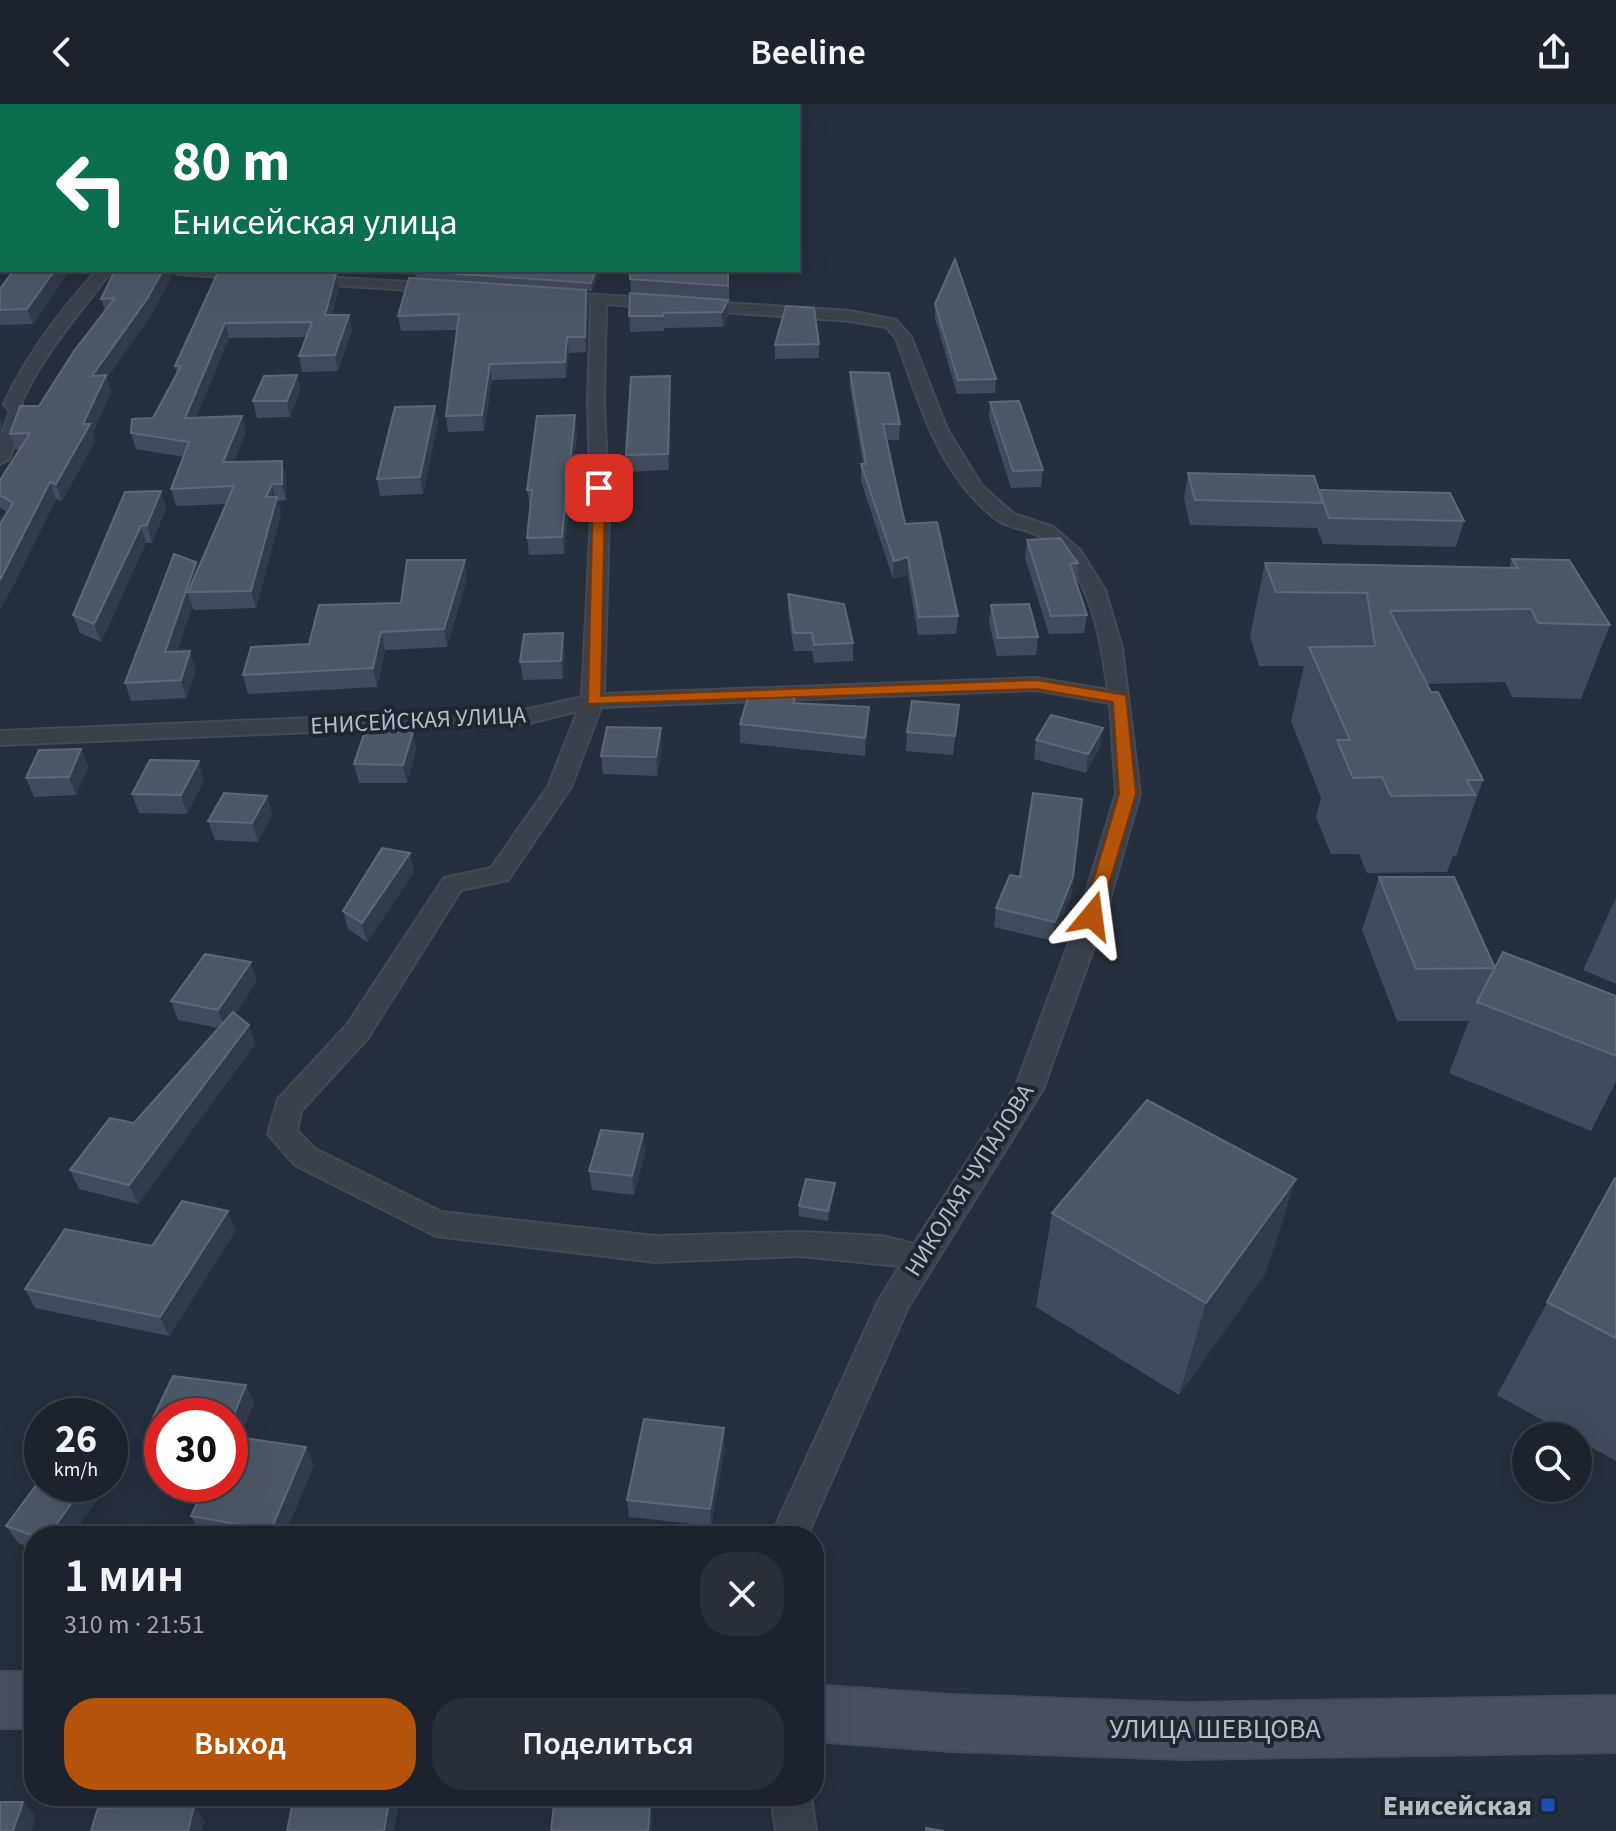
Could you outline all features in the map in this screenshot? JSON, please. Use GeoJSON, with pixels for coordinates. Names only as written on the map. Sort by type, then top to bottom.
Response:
{"type":"FeatureCollection","features":[{"type":"Feature","properties":{"kind":"main road"},"geometry":{"type":"LineString","coordinates":[[0,1700],[24,1700]]}},
{"type":"Feature","properties":{"kind":"main road","name":"УЛИЦА ШЕВЦОВА"},"geometry":{"type":"LineString","coordinates":[[824,1714],[951,1723],[1185,1731],[1616,1724]]}},
{"type":"Feature","properties":{"kind":"street"},"geometry":{"type":"LineString","coordinates":[[0,459],[19,412],[12,404],[20,383],[72,309],[103,272]]}},
{"type":"Feature","properties":{"kind":"street"},"geometry":{"type":"LineString","coordinates":[[206,272],[462,289]]}},
{"type":"Feature","properties":{"kind":"street"},"geometry":{"type":"LineString","coordinates":[[538,295],[599,299],[596,401],[600,517],[593,701],[559,787],[499,874],[453,884],[357,1032],[288,1107],[282,1134],[305,1157],[436,1224],[655,1249],[801,1244],[882,1249],[920,1258]]}},
{"type":"Feature","properties":{"kind":"street","name":"НИКОЛАЯ ЧУПАЛОВА"},"geometry":{"type":"LineString","coordinates":[[599,299],[850,316],[891,323],[903,337],[938,429],[975,489],[1007,518],[1046,531],[1073,554],[1088,578],[1095,590],[1112,648],[1120,698],[1128,794],[1092,916],[1029,1089],[895,1300],[793,1526]]}},
{"type":"Feature","properties":{"kind":"street","name":"ЕНИСЕЙСКАЯ УЛИЦА"},"geometry":{"type":"LineString","coordinates":[[0,738],[529,716],[593,701],[1036,684],[1120,698]]}},
{"type":"Feature","properties":{"kind":"street"},"geometry":{"type":"LineString","coordinates":[[792,1806],[796,1831]]}},
{"type":"Feature","properties":{"kind":"building"},"geometry":{"type":"Polygon","coordinates":[[[955,259],[996,379],[958,380],[935,304],[955,259]]]}},
{"type":"Feature","properties":{"kind":"building"},"geometry":{"type":"Polygon","coordinates":[[[13,272],[54,272],[27,309],[0,310],[0,289],[13,272]]]}},
{"type":"Feature","properties":{"kind":"building"},"geometry":{"type":"Polygon","coordinates":[[[114,272],[162,272],[147,299],[92,376],[106,375],[83,424],[90,424],[56,484],[50,482],[0,580],[0,524],[13,503],[0,495],[0,480],[30,433],[10,434],[20,406],[39,406],[74,351],[115,298],[101,299],[114,272]]]}},
{"type":"Feature","properties":{"kind":"building"},"geometry":{"type":"Polygon","coordinates":[[[218,272],[336,274],[325,315],[349,315],[335,355],[299,356],[312,322],[225,323],[185,418],[242,416],[223,462],[282,461],[282,484],[272,484],[266,497],[277,497],[251,591],[188,592],[234,486],[171,489],[189,442],[131,433],[132,419],[153,418],[181,366],[175,366],[218,272]]]}},
{"type":"Feature","properties":{"kind":"building"},"geometry":{"type":"Polygon","coordinates":[[[430,272],[595,272],[591,283],[430,272]]]}},
{"type":"Feature","properties":{"kind":"building"},"geometry":{"type":"Polygon","coordinates":[[[630,272],[728,272],[728,286],[630,279],[630,272]]]}},
{"type":"Feature","properties":{"kind":"building"},"geometry":{"type":"Polygon","coordinates":[[[409,278],[586,290],[585,337],[567,337],[565,362],[490,364],[482,415],[446,416],[459,314],[398,316],[409,278]]]}},
{"type":"Feature","properties":{"kind":"building"},"geometry":{"type":"Polygon","coordinates":[[[630,293],[728,300],[722,312],[629,316],[630,293]]]}},
{"type":"Feature","properties":{"kind":"building"},"geometry":{"type":"Polygon","coordinates":[[[786,306],[814,308],[819,344],[775,345],[786,306]]]}},
{"type":"Feature","properties":{"kind":"building"},"geometry":{"type":"Polygon","coordinates":[[[850,372],[889,373],[900,424],[883,424],[905,524],[937,522],[958,616],[919,617],[908,557],[894,561],[861,464],[866,464],[850,372]]]}},
{"type":"Feature","properties":{"kind":"building"},"geometry":{"type":"Polygon","coordinates":[[[297,375],[287,401],[253,401],[264,376],[297,375]]]}},
{"type":"Feature","properties":{"kind":"building"},"geometry":{"type":"Polygon","coordinates":[[[670,376],[668,454],[626,455],[631,377],[670,376]]]}},
{"type":"Feature","properties":{"kind":"building"},"geometry":{"type":"Polygon","coordinates":[[[1019,401],[1043,470],[1013,471],[990,402],[1019,401]]]}},
{"type":"Feature","properties":{"kind":"building"},"geometry":{"type":"Polygon","coordinates":[[[435,406],[420,477],[377,479],[395,407],[435,406]]]}},
{"type":"Feature","properties":{"kind":"building"},"geometry":{"type":"Polygon","coordinates":[[[575,415],[562,537],[527,538],[532,490],[527,490],[537,416],[575,415]]]}},
{"type":"Feature","properties":{"kind":"building"},"geometry":{"type":"Polygon","coordinates":[[[1188,473],[1314,476],[1323,503],[1195,500],[1188,473]]]}},
{"type":"Feature","properties":{"kind":"building"},"geometry":{"type":"Polygon","coordinates":[[[1319,490],[1450,493],[1464,521],[1329,518],[1319,490]]]}},
{"type":"Feature","properties":{"kind":"building"},"geometry":{"type":"Polygon","coordinates":[[[161,491],[147,525],[141,526],[94,624],[73,615],[125,492],[161,491]]]}},
{"type":"Feature","properties":{"kind":"building"},"geometry":{"type":"Polygon","coordinates":[[[1060,538],[1078,563],[1070,564],[1087,615],[1051,616],[1027,540],[1060,538]]]}},
{"type":"Feature","properties":{"kind":"building"},"geometry":{"type":"Polygon","coordinates":[[[174,554],[196,562],[165,652],[190,651],[181,680],[125,683],[174,554]]]}},
{"type":"Feature","properties":{"kind":"building"},"geometry":{"type":"Polygon","coordinates":[[[1512,559],[1569,560],[1610,625],[1538,623],[1531,609],[1390,611],[1431,692],[1438,692],[1483,780],[1467,780],[1475,795],[1391,796],[1382,777],[1353,778],[1337,740],[1350,740],[1309,647],[1375,646],[1367,593],[1276,592],[1265,563],[1518,568],[1512,559]]]}},
{"type":"Feature","properties":{"kind":"building"},"geometry":{"type":"Polygon","coordinates":[[[407,560],[465,560],[444,629],[381,632],[373,668],[243,675],[251,647],[309,644],[319,605],[401,603],[407,560]]]}},
{"type":"Feature","properties":{"kind":"building"},"geometry":{"type":"Polygon","coordinates":[[[788,594],[844,604],[853,643],[814,645],[812,633],[794,633],[788,594]]]}},
{"type":"Feature","properties":{"kind":"building"},"geometry":{"type":"Polygon","coordinates":[[[1029,604],[1038,637],[998,638],[991,605],[1029,604]]]}},
{"type":"Feature","properties":{"kind":"building"},"geometry":{"type":"Polygon","coordinates":[[[563,633],[561,661],[520,662],[524,634],[563,633]]]}},
{"type":"Feature","properties":{"kind":"building"},"geometry":{"type":"Polygon","coordinates":[[[749,694],[795,698],[793,703],[869,707],[865,738],[740,724],[749,694]]]}},
{"type":"Feature","properties":{"kind":"building"},"geometry":{"type":"Polygon","coordinates":[[[912,701],[959,705],[955,736],[907,732],[912,701]]]}},
{"type":"Feature","properties":{"kind":"building"},"geometry":{"type":"Polygon","coordinates":[[[1051,715],[1103,728],[1088,754],[1036,740],[1051,715]]]}},
{"type":"Feature","properties":{"kind":"building"},"geometry":{"type":"Polygon","coordinates":[[[607,727],[661,728],[656,757],[601,756],[607,727]]]}},
{"type":"Feature","properties":{"kind":"building"},"geometry":{"type":"Polygon","coordinates":[[[365,731],[413,732],[403,765],[354,764],[365,731]]]}},
{"type":"Feature","properties":{"kind":"building"},"geometry":{"type":"Polygon","coordinates":[[[81,749],[69,777],[26,778],[39,750],[81,749]]]}},
{"type":"Feature","properties":{"kind":"building"},"geometry":{"type":"Polygon","coordinates":[[[150,760],[199,761],[181,795],[132,794],[150,760]]]}},
{"type":"Feature","properties":{"kind":"building"},"geometry":{"type":"Polygon","coordinates":[[[224,793],[267,796],[252,823],[208,821],[224,793]]]}},
{"type":"Feature","properties":{"kind":"building"},"geometry":{"type":"Polygon","coordinates":[[[1033,793],[1082,799],[1073,877],[1055,922],[996,908],[1010,875],[1020,877],[1033,793]]]}},
{"type":"Feature","properties":{"kind":"building"},"geometry":{"type":"Polygon","coordinates":[[[382,848],[410,853],[362,923],[343,911],[382,848]]]}},
{"type":"Feature","properties":{"kind":"building"},"geometry":{"type":"Polygon","coordinates":[[[1379,877],[1454,877],[1495,968],[1416,969],[1379,877]]]}},
{"type":"Feature","properties":{"kind":"building"},"geometry":{"type":"Polygon","coordinates":[[[1503,952],[1616,996],[1616,1056],[1477,1002],[1503,952]]]}},
{"type":"Feature","properties":{"kind":"building"},"geometry":{"type":"Polygon","coordinates":[[[205,954],[251,962],[218,1010],[171,1001],[205,954]]]}},
{"type":"Feature","properties":{"kind":"building"},"geometry":{"type":"Polygon","coordinates":[[[233,1012],[249,1025],[129,1185],[70,1170],[110,1118],[134,1123],[233,1012]]]}},
{"type":"Feature","properties":{"kind":"building"},"geometry":{"type":"Polygon","coordinates":[[[1147,1100],[1296,1179],[1206,1303],[1052,1213],[1147,1100]]]}},
{"type":"Feature","properties":{"kind":"building"},"geometry":{"type":"Polygon","coordinates":[[[601,1130],[643,1134],[632,1176],[589,1171],[601,1130]]]}},
{"type":"Feature","properties":{"kind":"building"},"geometry":{"type":"Polygon","coordinates":[[[1616,1178],[1616,1338],[1547,1302],[1616,1178]]]}},
{"type":"Feature","properties":{"kind":"building"},"geometry":{"type":"Polygon","coordinates":[[[806,1179],[835,1183],[828,1211],[799,1206],[806,1179]]]}},
{"type":"Feature","properties":{"kind":"building"},"geometry":{"type":"Polygon","coordinates":[[[182,1201],[228,1211],[160,1317],[25,1289],[65,1229],[152,1246],[182,1201]]]}},
{"type":"Feature","properties":{"kind":"building"},"geometry":{"type":"Polygon","coordinates":[[[173,1376],[246,1385],[241,1398],[163,1398],[173,1376]]]}},
{"type":"Feature","properties":{"kind":"building"},"geometry":{"type":"Polygon","coordinates":[[[644,1419],[724,1428],[710,1509],[627,1500],[644,1419]]]}},
{"type":"Feature","properties":{"kind":"building"},"geometry":{"type":"Polygon","coordinates":[[[248,1439],[306,1447],[273,1526],[248,1526],[191,1516],[198,1502],[248,1502],[248,1439]]]}},
{"type":"Feature","properties":{"kind":"building"},"geometry":{"type":"Polygon","coordinates":[[[24,1502],[72,1502],[55,1526],[24,1526],[24,1532],[6,1526],[24,1502]]]}},
{"type":"Feature","properties":{"kind":"building"},"geometry":{"type":"Polygon","coordinates":[[[0,1802],[23,1802],[13,1831],[0,1831],[0,1802]]]}},
{"type":"Feature","properties":{"kind":"building"},"geometry":{"type":"Polygon","coordinates":[[[194,1806],[188,1831],[91,1831],[98,1808],[194,1806]]]}},
{"type":"Feature","properties":{"kind":"building"},"geometry":{"type":"Polygon","coordinates":[[[292,1806],[388,1806],[384,1831],[287,1831],[292,1806]]]}},
{"type":"Feature","properties":{"kind":"building"},"geometry":{"type":"Polygon","coordinates":[[[554,1806],[650,1806],[648,1831],[551,1831],[554,1806]]]}},
{"type":"Feature","properties":{"kind":"place","name":"Енисейская"},"geometry":{"type":"Point","coordinates":[1548,1805]}},
{"type":"Feature","properties":{"kind":"route"},"geometry":{"type":"LineString","coordinates":[[599,488],[593,701],[1036,684],[1120,698],[1128,794],[1092,916]]}}]}
